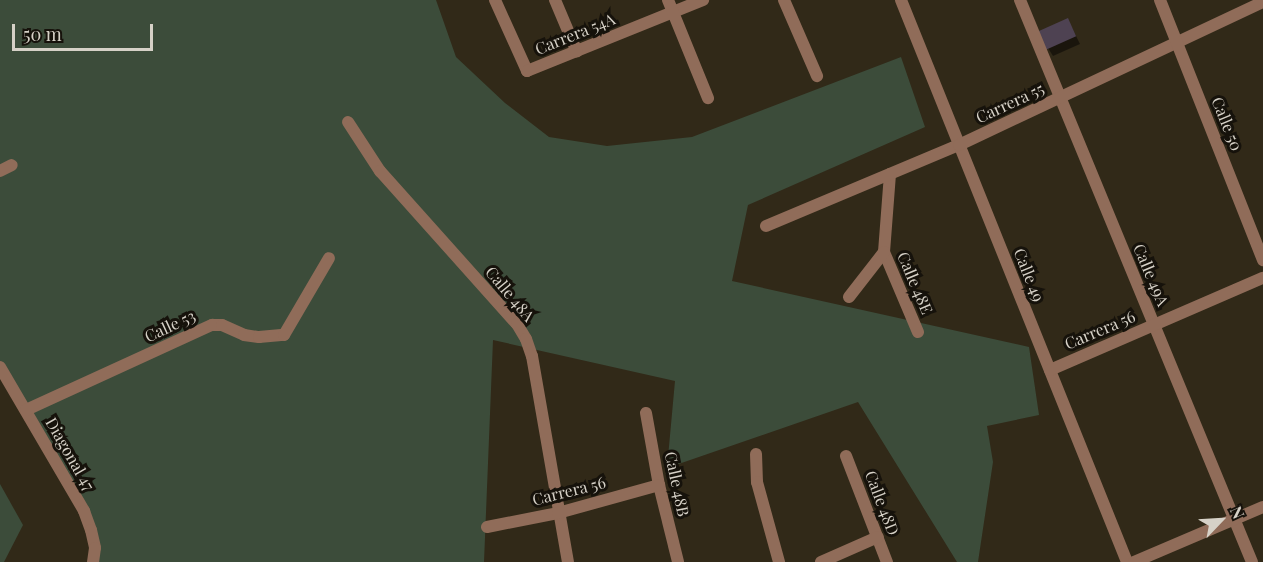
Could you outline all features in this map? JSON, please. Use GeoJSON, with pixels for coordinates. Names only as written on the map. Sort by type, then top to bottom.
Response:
{"type":"FeatureCollection","features":[{"type":"Feature","properties":{"kind":"street","name":"Carrera 54A"},"geometry":{"type":"LineString","coordinates":[[495,0],[526,71],[703,0]]}},
{"type":"Feature","properties":{"kind":"street"},"geometry":{"type":"LineString","coordinates":[[555,0],[577,52]]}},
{"type":"Feature","properties":{"kind":"street"},"geometry":{"type":"LineString","coordinates":[[668,0],[708,98]]}},
{"type":"Feature","properties":{"kind":"street"},"geometry":{"type":"LineString","coordinates":[[784,0],[816,76]]}},
{"type":"Feature","properties":{"kind":"street","name":"Calle 49"},"geometry":{"type":"LineString","coordinates":[[901,0],[1126,562]]}},
{"type":"Feature","properties":{"kind":"street","name":"Calle 49A"},"geometry":{"type":"LineString","coordinates":[[1020,0],[1252,562]]}},
{"type":"Feature","properties":{"kind":"street","name":"Calle 50"},"geometry":{"type":"LineString","coordinates":[[1160,0],[1263,260]]}},
{"type":"Feature","properties":{"kind":"street","name":"Carrera 55"},"geometry":{"type":"LineString","coordinates":[[766,226],[959,145],[1263,2]]}},
{"type":"Feature","properties":{"kind":"street","name":"Calle 48A"},"geometry":{"type":"LineString","coordinates":[[348,122],[380,171],[517,324],[525,339],[532,356],[567,562]]}},
{"type":"Feature","properties":{"kind":"street"},"geometry":{"type":"LineString","coordinates":[[0,171],[12,165]]}},
{"type":"Feature","properties":{"kind":"street","name":"Calle 48E"},"geometry":{"type":"LineString","coordinates":[[890,174],[884,252],[918,332]]}},
{"type":"Feature","properties":{"kind":"street"},"geometry":{"type":"LineString","coordinates":[[849,297],[884,252]]}},
{"type":"Feature","properties":{"kind":"street","name":"Calle 53"},"geometry":{"type":"LineString","coordinates":[[26,410],[212,325],[222,325],[252,336],[278,338],[284,335],[329,258]]}},
{"type":"Feature","properties":{"kind":"street","name":"Carrera 56"},"geometry":{"type":"LineString","coordinates":[[1050,370],[1263,278]]}},
{"type":"Feature","properties":{"kind":"street","name":"Diagonal 47"},"geometry":{"type":"LineString","coordinates":[[0,367],[84,511],[95,548],[93,562]]}},
{"type":"Feature","properties":{"kind":"street","name":"Calle 48B"},"geometry":{"type":"LineString","coordinates":[[646,413],[659,485],[678,562]]}},
{"type":"Feature","properties":{"kind":"street"},"geometry":{"type":"LineString","coordinates":[[756,454],[757,482],[779,562]]}},
{"type":"Feature","properties":{"kind":"street","name":"Calle 48D"},"geometry":{"type":"LineString","coordinates":[[846,456],[886,562]]}},
{"type":"Feature","properties":{"kind":"street","name":"Carrera 56"},"geometry":{"type":"LineString","coordinates":[[487,527],[558,513],[659,485]]}},
{"type":"Feature","properties":{"kind":"street"},"geometry":{"type":"LineString","coordinates":[[1134,562],[1263,507]]}},
{"type":"Feature","properties":{"kind":"street"},"geometry":{"type":"LineString","coordinates":[[821,562],[878,537]]}},
{"type":"Feature","properties":{"kind":"green space"},"geometry":{"type":"Polygon","coordinates":[[[0,0],[436,0],[456,57],[505,103],[549,137],[607,146],[692,137],[901,57],[925,127],[748,205],[732,281],[1029,347],[1039,415],[987,426],[993,462],[978,562],[957,562],[858,402],[667,468],[675,381],[493,340],[484,562],[87,562],[100,544],[0,362],[0,0]]]}},
{"type":"Feature","properties":{"kind":"green space"},"geometry":{"type":"Polygon","coordinates":[[[0,484],[23,525],[4,562],[0,562],[0,484]]]}},
{"type":"Feature","properties":{"kind":"building"},"geometry":{"type":"Polygon","coordinates":[[[1068,18],[1076,36],[1046,50],[1038,31],[1068,18]]]}}]}
